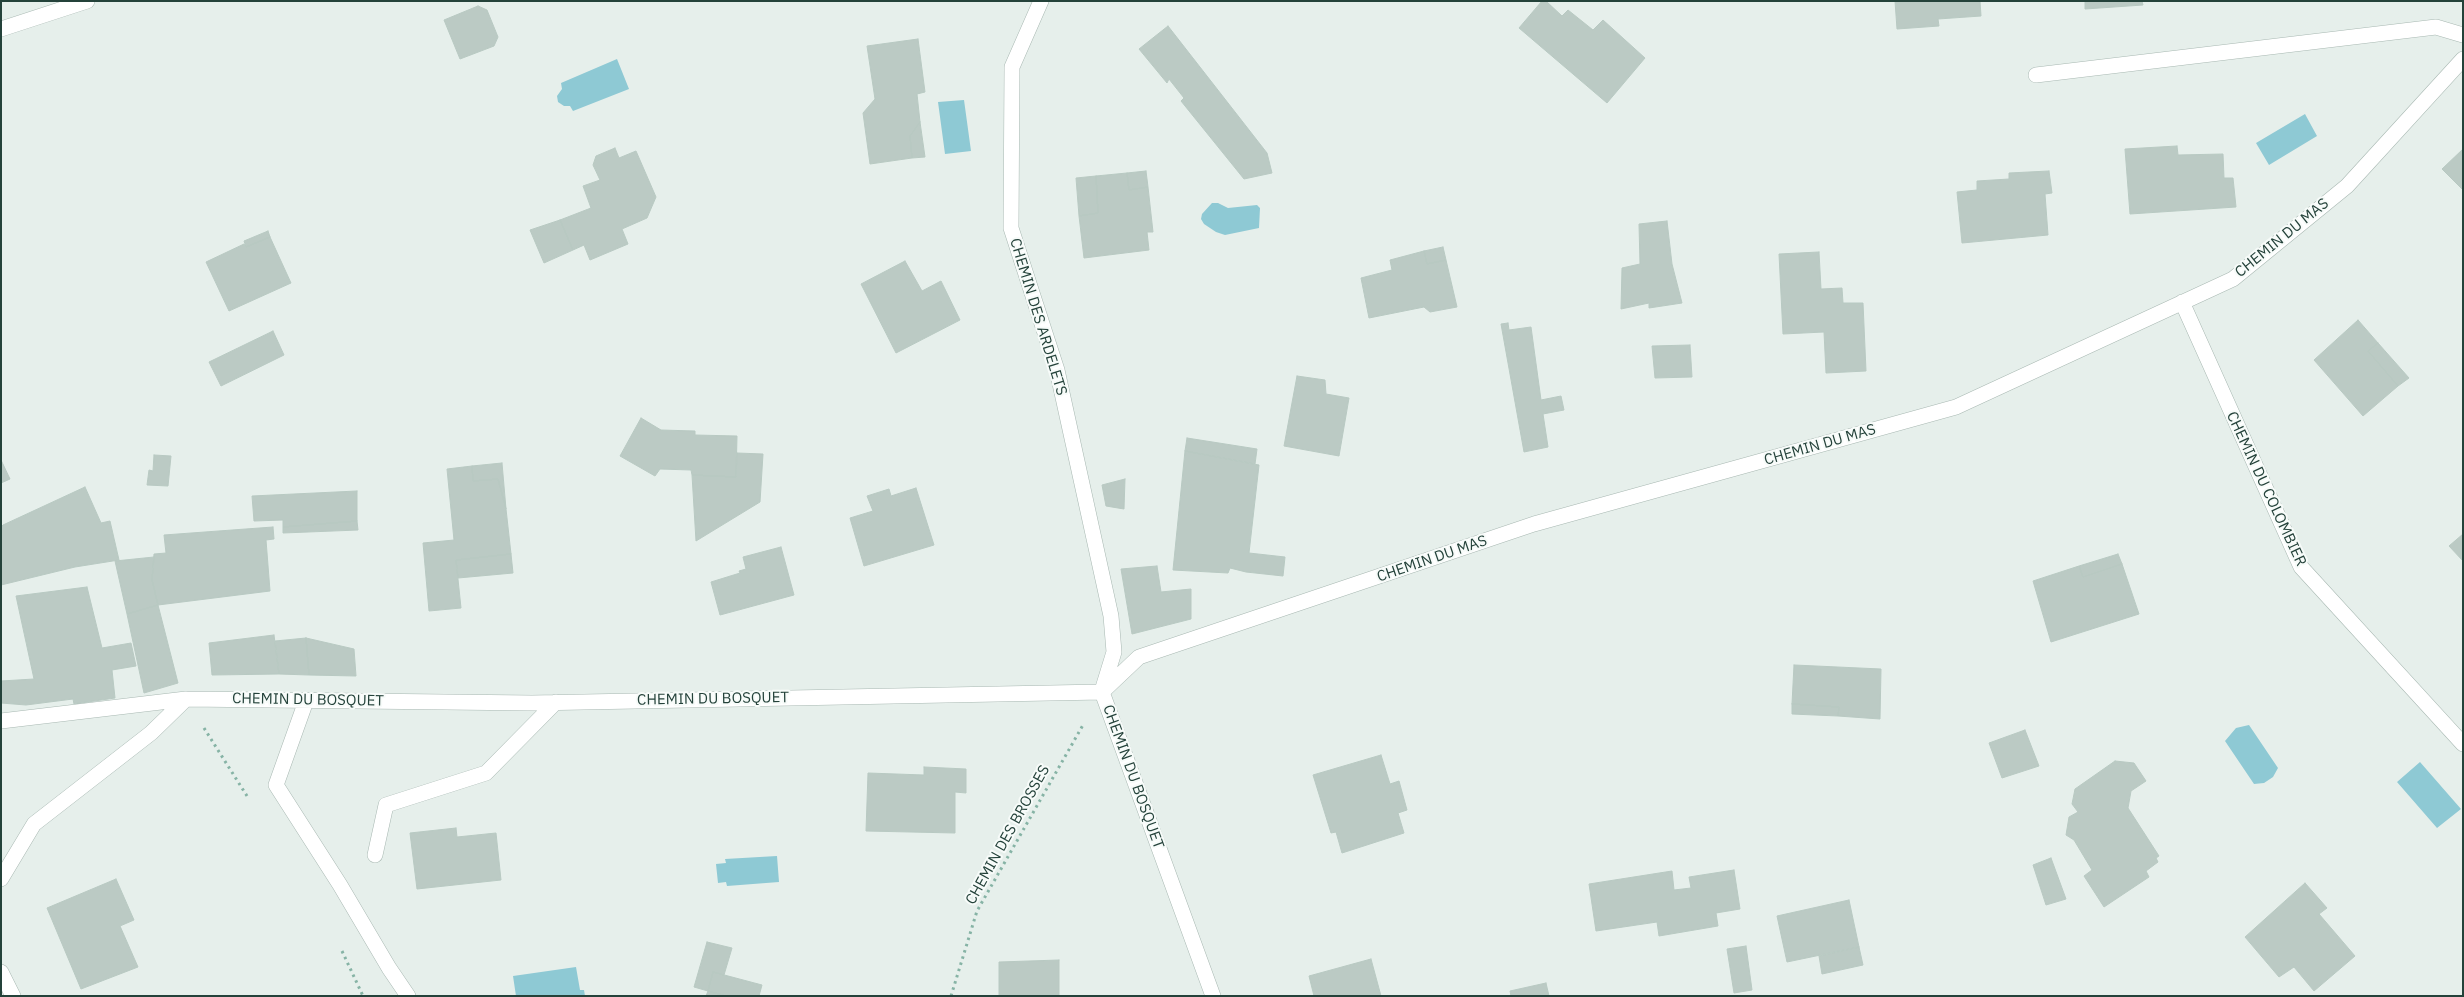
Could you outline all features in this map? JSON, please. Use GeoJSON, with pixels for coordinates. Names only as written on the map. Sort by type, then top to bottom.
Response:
{"type":"FeatureCollection","features":[{"type":"Feature","properties":{"kind":"street"},"geometry":{"type":"LineString","coordinates":[[1,29],[87,1]]}},
{"type":"Feature","properties":{"kind":"street","name":"CHEMIN DES ARDELETS"},"geometry":{"type":"LineString","coordinates":[[1041,1],[1012,67],[1011,228],[1057,370],[1111,616],[1114,652],[1102,692]]}},
{"type":"Feature","properties":{"kind":"street"},"geometry":{"type":"LineString","coordinates":[[2036,75],[2436,27],[2463,35]]}},
{"type":"Feature","properties":{"kind":"street","name":"CHEMIN DU MAS"},"geometry":{"type":"LineString","coordinates":[[1102,692],[1139,657],[1496,537],[1956,407],[2233,279],[2347,186],[2463,59]]}},
{"type":"Feature","properties":{"kind":"street","name":"CHEMIN DU COLOMBIER"},"geometry":{"type":"LineString","coordinates":[[2182,302],[2301,568],[2463,744]]}},
{"type":"Feature","properties":{"kind":"street","name":"CHEMIN DU BOSQUET"},"geometry":{"type":"LineString","coordinates":[[1,721],[186,699],[556,702],[1102,692],[1213,996]]}},
{"type":"Feature","properties":{"kind":"street"},"geometry":{"type":"LineString","coordinates":[[1,879],[34,824],[151,732],[186,699]]}},
{"type":"Feature","properties":{"kind":"street"},"geometry":{"type":"LineString","coordinates":[[306,701],[276,785],[408,996]]}},
{"type":"Feature","properties":{"kind":"street"},"geometry":{"type":"LineString","coordinates":[[375,855],[386,806],[486,773],[556,702]]}},
{"type":"Feature","properties":{"kind":"street"},"geometry":{"type":"LineString","coordinates":[[1,972],[13,996]]}},
{"type":"Feature","properties":{"kind":"path","name":"CHEMIN DES BROSSES"},"geometry":{"type":"LineString","coordinates":[[952,996],[976,911],[1102,692]]}},
{"type":"Feature","properties":{"kind":"water"},"geometry":{"type":"Polygon","coordinates":[[[617,59],[629,89],[573,111],[570,106],[564,106],[558,102],[557,96],[562,89],[561,83],[617,59]]]}},
{"type":"Feature","properties":{"kind":"water"},"geometry":{"type":"Polygon","coordinates":[[[964,100],[971,151],[945,154],[938,102],[964,100]]]}},
{"type":"Feature","properties":{"kind":"water"},"geometry":{"type":"Polygon","coordinates":[[[2305,114],[2317,136],[2269,165],[2256,143],[2305,114]]]}},
{"type":"Feature","properties":{"kind":"water"},"geometry":{"type":"Polygon","coordinates":[[[1212,203],[1218,203],[1228,208],[1257,205],[1260,208],[1259,228],[1225,235],[1216,232],[1204,224],[1201,219],[1202,214],[1212,203]]]}},
{"type":"Feature","properties":{"kind":"water"},"geometry":{"type":"Polygon","coordinates":[[[2249,725],[2278,768],[2273,777],[2264,783],[2254,784],[2225,741],[2236,728],[2249,725]]]}},
{"type":"Feature","properties":{"kind":"water"},"geometry":{"type":"Polygon","coordinates":[[[2420,762],[2461,809],[2437,828],[2397,782],[2420,762]]]}},
{"type":"Feature","properties":{"kind":"water"},"geometry":{"type":"Polygon","coordinates":[[[777,856],[779,882],[727,886],[726,882],[718,883],[716,864],[726,863],[725,859],[777,856]]]}},
{"type":"Feature","properties":{"kind":"water"},"geometry":{"type":"Polygon","coordinates":[[[576,967],[580,990],[584,990],[585,996],[516,996],[513,976],[576,967]]]}},
{"type":"Feature","properties":{"kind":"building"},"geometry":{"type":"Polygon","coordinates":[[[1542,1],[1546,1],[1562,16],[1568,10],[1593,30],[1603,20],[1645,58],[1607,103],[1519,28],[1542,1]]]}},
{"type":"Feature","properties":{"kind":"building"},"geometry":{"type":"Polygon","coordinates":[[[1895,1],[1980,1],[1981,16],[1938,19],[1939,26],[1897,29],[1895,1]]]}},
{"type":"Feature","properties":{"kind":"building"},"geometry":{"type":"Polygon","coordinates":[[[2085,1],[2142,1],[2143,5],[2085,9],[2085,1]]]}},
{"type":"Feature","properties":{"kind":"building"},"geometry":{"type":"Polygon","coordinates":[[[478,6],[487,10],[498,37],[494,46],[460,59],[444,20],[478,6]]]}},
{"type":"Feature","properties":{"kind":"building"},"geometry":{"type":"Polygon","coordinates":[[[1168,26],[1267,153],[1272,173],[1244,179],[1181,101],[1184,98],[1169,79],[1167,83],[1139,49],[1168,26]]]}},
{"type":"Feature","properties":{"kind":"building"},"geometry":{"type":"Polygon","coordinates":[[[918,39],[925,92],[917,94],[920,122],[910,136],[912,158],[870,164],[863,113],[875,99],[867,46],[918,39]]]}},
{"type":"Feature","properties":{"kind":"building"},"geometry":{"type":"Polygon","coordinates":[[[920,122],[925,157],[912,158],[910,136],[920,122]]]}},
{"type":"Feature","properties":{"kind":"building"},"geometry":{"type":"Polygon","coordinates":[[[2177,146],[2178,155],[2223,154],[2224,178],[2233,178],[2236,207],[2130,214],[2125,149],[2177,146]]]}},
{"type":"Feature","properties":{"kind":"building"},"geometry":{"type":"Polygon","coordinates":[[[615,148],[619,158],[636,151],[656,197],[647,218],[622,229],[628,244],[590,260],[584,245],[573,250],[560,220],[591,208],[583,186],[600,180],[593,165],[596,156],[615,148]]]}},
{"type":"Feature","properties":{"kind":"building"},"geometry":{"type":"Polygon","coordinates":[[[2463,149],[2463,190],[2442,169],[2463,149]]]}},
{"type":"Feature","properties":{"kind":"building"},"geometry":{"type":"Polygon","coordinates":[[[1146,171],[1148,187],[1129,190],[1127,173],[1146,171]]]}},
{"type":"Feature","properties":{"kind":"building"},"geometry":{"type":"Polygon","coordinates":[[[2049,171],[2052,193],[2045,194],[2048,235],[1962,243],[1957,192],[1977,190],[1977,181],[2009,179],[2009,173],[2049,171]]]}},
{"type":"Feature","properties":{"kind":"building"},"geometry":{"type":"Polygon","coordinates":[[[1127,173],[1129,190],[1148,187],[1153,232],[1147,232],[1149,250],[1084,258],[1079,216],[1098,213],[1096,176],[1127,173]]]}},
{"type":"Feature","properties":{"kind":"building"},"geometry":{"type":"Polygon","coordinates":[[[1096,176],[1098,213],[1079,216],[1076,178],[1096,176]]]}},
{"type":"Feature","properties":{"kind":"building"},"geometry":{"type":"Polygon","coordinates":[[[560,220],[573,250],[544,263],[530,230],[560,220]]]}},
{"type":"Feature","properties":{"kind":"building"},"geometry":{"type":"Polygon","coordinates":[[[1667,221],[1672,264],[1682,303],[1649,308],[1649,303],[1621,309],[1622,268],[1640,264],[1639,224],[1667,221]]]}},
{"type":"Feature","properties":{"kind":"building"},"geometry":{"type":"Polygon","coordinates":[[[268,231],[270,237],[246,247],[244,241],[268,231]]]}},
{"type":"Feature","properties":{"kind":"building"},"geometry":{"type":"Polygon","coordinates":[[[270,237],[291,283],[229,311],[206,262],[244,244],[246,247],[270,237]]]}},
{"type":"Feature","properties":{"kind":"building"},"geometry":{"type":"Polygon","coordinates":[[[1443,247],[1446,260],[1427,264],[1424,251],[1443,247]]]}},
{"type":"Feature","properties":{"kind":"building"},"geometry":{"type":"Polygon","coordinates":[[[1424,251],[1427,264],[1446,260],[1457,307],[1430,312],[1424,307],[1369,318],[1361,278],[1392,270],[1390,260],[1424,251]]]}},
{"type":"Feature","properties":{"kind":"building"},"geometry":{"type":"Polygon","coordinates":[[[1819,252],[1821,289],[1842,288],[1843,303],[1863,303],[1866,371],[1826,373],[1824,332],[1783,334],[1779,254],[1819,252]]]}},
{"type":"Feature","properties":{"kind":"building"},"geometry":{"type":"Polygon","coordinates":[[[905,261],[922,291],[941,281],[960,320],[896,353],[861,284],[905,261]]]}},
{"type":"Feature","properties":{"kind":"building"},"geometry":{"type":"Polygon","coordinates":[[[2358,320],[2378,343],[2368,351],[2398,386],[2363,416],[2314,360],[2358,320]]]}},
{"type":"Feature","properties":{"kind":"building"},"geometry":{"type":"Polygon","coordinates":[[[1508,323],[1509,330],[1531,327],[1541,400],[1561,396],[1564,410],[1543,414],[1548,447],[1524,452],[1501,324],[1508,323]]]}},
{"type":"Feature","properties":{"kind":"building"},"geometry":{"type":"Polygon","coordinates":[[[273,331],[284,355],[221,386],[209,362],[273,331]]]}},
{"type":"Feature","properties":{"kind":"building"},"geometry":{"type":"Polygon","coordinates":[[[2378,343],[2409,378],[2398,386],[2368,351],[2378,343]]]}},
{"type":"Feature","properties":{"kind":"building"},"geometry":{"type":"Polygon","coordinates":[[[1690,345],[1692,377],[1655,378],[1652,346],[1690,345]]]}},
{"type":"Feature","properties":{"kind":"building"},"geometry":{"type":"Polygon","coordinates":[[[1297,376],[1325,380],[1326,394],[1349,398],[1339,456],[1284,446],[1297,376]]]}},
{"type":"Feature","properties":{"kind":"building"},"geometry":{"type":"Polygon","coordinates":[[[641,418],[661,430],[695,431],[695,435],[737,436],[736,477],[692,475],[691,470],[660,469],[655,476],[620,456],[641,418]]]}},
{"type":"Feature","properties":{"kind":"building"},"geometry":{"type":"Polygon","coordinates":[[[1187,438],[1257,449],[1255,464],[1185,451],[1187,438]]]}},
{"type":"Feature","properties":{"kind":"building"},"geometry":{"type":"Polygon","coordinates":[[[1185,451],[1259,465],[1249,553],[1285,557],[1283,576],[1246,572],[1230,568],[1228,573],[1173,570],[1185,451]]]}},
{"type":"Feature","properties":{"kind":"building"},"geometry":{"type":"Polygon","coordinates":[[[737,453],[763,454],[760,502],[696,541],[692,475],[736,477],[737,453]]]}},
{"type":"Feature","properties":{"kind":"building"},"geometry":{"type":"Polygon","coordinates":[[[154,455],[171,456],[168,486],[147,485],[149,470],[153,471],[154,455]]]}},
{"type":"Feature","properties":{"kind":"building"},"geometry":{"type":"Polygon","coordinates":[[[1,460],[10,479],[1,483],[1,460]]]}},
{"type":"Feature","properties":{"kind":"building"},"geometry":{"type":"Polygon","coordinates":[[[502,463],[506,509],[498,479],[473,481],[472,466],[502,463]]]}},
{"type":"Feature","properties":{"kind":"building"},"geometry":{"type":"Polygon","coordinates":[[[472,466],[473,481],[498,479],[506,509],[511,554],[456,560],[461,608],[429,611],[423,543],[454,540],[447,469],[472,466]]]}},
{"type":"Feature","properties":{"kind":"building"},"geometry":{"type":"Polygon","coordinates":[[[1125,479],[1124,509],[1106,506],[1102,485],[1125,479]]]}},
{"type":"Feature","properties":{"kind":"building"},"geometry":{"type":"Polygon","coordinates":[[[85,487],[101,523],[110,521],[119,560],[75,567],[1,585],[1,527],[85,487]]]}},
{"type":"Feature","properties":{"kind":"building"},"geometry":{"type":"Polygon","coordinates":[[[916,488],[934,545],[864,566],[850,518],[873,511],[867,496],[889,489],[891,496],[916,488]]]}},
{"type":"Feature","properties":{"kind":"building"},"geometry":{"type":"Polygon","coordinates":[[[357,491],[357,521],[283,527],[283,520],[254,521],[252,496],[357,491]]]}},
{"type":"Feature","properties":{"kind":"building"},"geometry":{"type":"Polygon","coordinates":[[[357,521],[358,530],[283,533],[283,527],[357,521]]]}},
{"type":"Feature","properties":{"kind":"building"},"geometry":{"type":"Polygon","coordinates":[[[273,527],[274,539],[266,540],[270,591],[158,605],[152,580],[154,554],[166,553],[164,535],[273,527]]]}},
{"type":"Feature","properties":{"kind":"building"},"geometry":{"type":"Polygon","coordinates":[[[2463,534],[2463,561],[2449,546],[2463,534]]]}},
{"type":"Feature","properties":{"kind":"building"},"geometry":{"type":"Polygon","coordinates":[[[781,547],[794,595],[720,615],[711,582],[740,573],[739,571],[746,569],[743,557],[781,547]]]}},
{"type":"Feature","properties":{"kind":"building"},"geometry":{"type":"Polygon","coordinates":[[[511,554],[513,573],[458,578],[456,560],[511,554]]]}},
{"type":"Feature","properties":{"kind":"building"},"geometry":{"type":"Polygon","coordinates":[[[2118,554],[2122,564],[2083,577],[2079,566],[2118,554]]]}},
{"type":"Feature","properties":{"kind":"building"},"geometry":{"type":"Polygon","coordinates":[[[154,557],[152,580],[158,605],[127,614],[115,561],[154,557]]]}},
{"type":"Feature","properties":{"kind":"building"},"geometry":{"type":"Polygon","coordinates":[[[2122,564],[2139,614],[2051,642],[2033,581],[2079,566],[2083,577],[2122,564]]]}},
{"type":"Feature","properties":{"kind":"building"},"geometry":{"type":"Polygon","coordinates":[[[1157,566],[1161,592],[1191,589],[1191,619],[1132,634],[1121,569],[1157,566]]]}},
{"type":"Feature","properties":{"kind":"building"},"geometry":{"type":"Polygon","coordinates":[[[87,587],[102,648],[131,643],[136,666],[112,670],[115,698],[74,704],[73,699],[26,705],[1,703],[1,681],[34,679],[16,596],[87,587]]]}},
{"type":"Feature","properties":{"kind":"building"},"geometry":{"type":"Polygon","coordinates":[[[158,605],[178,683],[144,693],[127,614],[158,605]]]}},
{"type":"Feature","properties":{"kind":"building"},"geometry":{"type":"Polygon","coordinates":[[[274,635],[279,674],[212,675],[209,643],[274,635]]]}},
{"type":"Feature","properties":{"kind":"building"},"geometry":{"type":"Polygon","coordinates":[[[306,638],[309,675],[279,674],[275,641],[306,638]]]}},
{"type":"Feature","properties":{"kind":"building"},"geometry":{"type":"Polygon","coordinates":[[[306,638],[354,649],[356,676],[309,675],[306,638]]]}},
{"type":"Feature","properties":{"kind":"building"},"geometry":{"type":"Polygon","coordinates":[[[1794,665],[1881,669],[1880,719],[1838,716],[1839,707],[1792,704],[1794,665]]]}},
{"type":"Feature","properties":{"kind":"building"},"geometry":{"type":"Polygon","coordinates":[[[1792,704],[1839,707],[1838,716],[1792,714],[1792,704]]]}},
{"type":"Feature","properties":{"kind":"building"},"geometry":{"type":"Polygon","coordinates":[[[2025,730],[2039,766],[2002,778],[1989,743],[2025,730]]]}},
{"type":"Feature","properties":{"kind":"building"},"geometry":{"type":"Polygon","coordinates":[[[1381,755],[1390,784],[1399,781],[1407,810],[1398,813],[1404,833],[1342,853],[1336,832],[1331,833],[1313,775],[1381,755]]]}},
{"type":"Feature","properties":{"kind":"building"},"geometry":{"type":"Polygon","coordinates":[[[2115,761],[2134,763],[2146,781],[2131,791],[2128,808],[2159,856],[2156,858],[2158,862],[2146,871],[2149,877],[2104,907],[2084,876],[2092,870],[2074,840],[2066,835],[2069,817],[2078,812],[2072,804],[2075,789],[2115,761]]]}},
{"type":"Feature","properties":{"kind":"building"},"geometry":{"type":"Polygon","coordinates":[[[924,767],[966,769],[966,793],[955,792],[955,833],[866,831],[868,773],[924,775],[924,767]]]}},
{"type":"Feature","properties":{"kind":"building"},"geometry":{"type":"Polygon","coordinates":[[[456,828],[457,837],[496,833],[501,880],[417,889],[410,833],[456,828]]]}},
{"type":"Feature","properties":{"kind":"building"},"geometry":{"type":"Polygon","coordinates":[[[2051,858],[2066,899],[2046,905],[2033,865],[2051,858]]]}},
{"type":"Feature","properties":{"kind":"building"},"geometry":{"type":"Polygon","coordinates":[[[1734,870],[1740,909],[1716,913],[1718,926],[1659,936],[1657,922],[1596,931],[1589,884],[1672,871],[1674,890],[1691,888],[1689,877],[1734,870]]]}},
{"type":"Feature","properties":{"kind":"building"},"geometry":{"type":"Polygon","coordinates":[[[116,879],[134,920],[120,926],[138,967],[81,989],[47,908],[116,879]]]}},
{"type":"Feature","properties":{"kind":"building"},"geometry":{"type":"Polygon","coordinates":[[[2305,883],[2327,908],[2319,914],[2355,956],[2314,991],[2294,967],[2279,977],[2245,937],[2305,883]]]}},
{"type":"Feature","properties":{"kind":"building"},"geometry":{"type":"Polygon","coordinates":[[[1849,900],[1859,947],[1787,962],[1777,916],[1849,900]]]}},
{"type":"Feature","properties":{"kind":"building"},"geometry":{"type":"Polygon","coordinates":[[[707,942],[732,948],[724,975],[713,972],[708,991],[694,987],[707,942]]]}},
{"type":"Feature","properties":{"kind":"building"},"geometry":{"type":"Polygon","coordinates":[[[1746,946],[1752,990],[1734,993],[1727,949],[1746,946]]]}},
{"type":"Feature","properties":{"kind":"building"},"geometry":{"type":"Polygon","coordinates":[[[1859,947],[1863,965],[1822,974],[1819,956],[1859,947]]]}},
{"type":"Feature","properties":{"kind":"building"},"geometry":{"type":"Polygon","coordinates":[[[1371,959],[1381,996],[1314,996],[1309,976],[1371,959]]]}},
{"type":"Feature","properties":{"kind":"building"},"geometry":{"type":"Polygon","coordinates":[[[1059,960],[1059,996],[999,996],[999,962],[1059,960]]]}},
{"type":"Feature","properties":{"kind":"building"},"geometry":{"type":"Polygon","coordinates":[[[713,972],[762,985],[759,996],[726,996],[708,991],[713,972]]]}},
{"type":"Feature","properties":{"kind":"building"},"geometry":{"type":"Polygon","coordinates":[[[1546,983],[1549,996],[1511,996],[1510,991],[1546,983]]]}},
{"type":"Feature","properties":{"kind":"building"},"geometry":{"type":"Polygon","coordinates":[[[708,991],[726,996],[706,996],[708,991]]]}}]}
